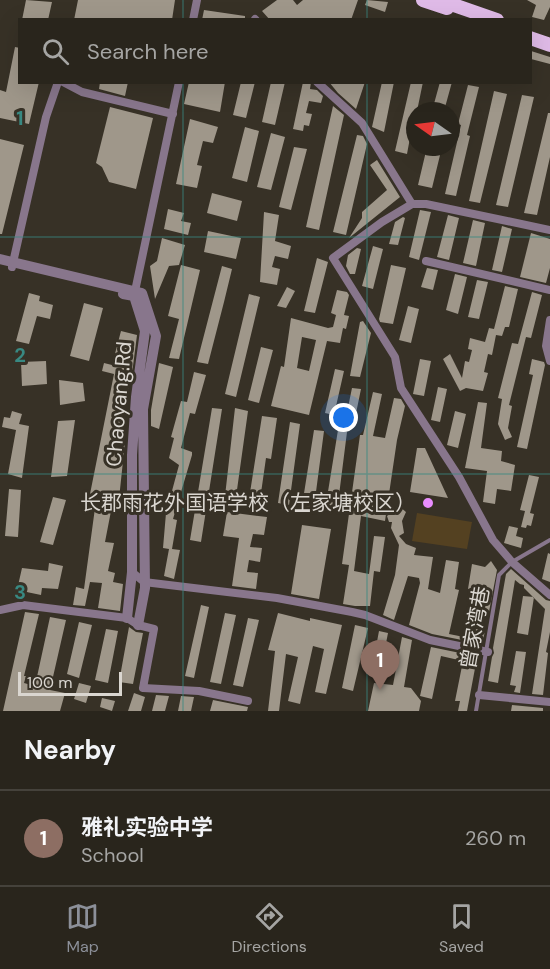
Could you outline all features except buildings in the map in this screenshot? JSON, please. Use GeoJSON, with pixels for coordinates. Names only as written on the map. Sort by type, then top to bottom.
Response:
{"type":"FeatureCollection","features":[{"type":"Feature","properties":{"kind":"main road"},"geometry":{"type":"LineString","coordinates":[[423,0],[472,18]]}},
{"type":"Feature","properties":{"kind":"main road"},"geometry":{"type":"LineString","coordinates":[[439,0],[491,18]]}},
{"type":"Feature","properties":{"kind":"main road"},"geometry":{"type":"LineString","coordinates":[[532,31],[550,37]]}},
{"type":"Feature","properties":{"kind":"main road"},"geometry":{"type":"LineString","coordinates":[[532,38],[550,45]]}},
{"type":"Feature","properties":{"kind":"street"},"geometry":{"type":"LineString","coordinates":[[193,18],[197,0]]}},
{"type":"Feature","properties":{"kind":"street"},"geometry":{"type":"LineString","coordinates":[[13,265],[46,117],[60,84]]}},
{"type":"Feature","properties":{"kind":"street"},"geometry":{"type":"LineString","coordinates":[[65,84],[82,92],[172,114]]}},
{"type":"Feature","properties":{"kind":"street"},"geometry":{"type":"LineString","coordinates":[[0,260],[134,294],[179,84]]}},
{"type":"Feature","properties":{"kind":"street"},"geometry":{"type":"LineString","coordinates":[[319,84],[362,123],[412,204]]}},
{"type":"Feature","properties":{"kind":"street"},"geometry":{"type":"LineString","coordinates":[[550,230],[426,204],[412,204],[382,222],[333,258],[395,357],[401,388],[459,477],[493,540],[512,562],[550,595]]}},
{"type":"Feature","properties":{"kind":"street"},"geometry":{"type":"LineString","coordinates":[[426,261],[550,290]]}},
{"type":"Feature","properties":{"kind":"street"},"geometry":{"type":"LineString","coordinates":[[0,265],[13,265]]}},
{"type":"Feature","properties":{"kind":"street","name":"Chaoyang.Rd"},"geometry":{"type":"LineString","coordinates":[[127,618],[132,572],[136,397],[145,331],[134,294],[142,293],[156,336],[143,408],[144,582],[138,625]]}},
{"type":"Feature","properties":{"kind":"street"},"geometry":{"type":"LineString","coordinates":[[550,320],[546,346],[550,361]]}},
{"type":"Feature","properties":{"kind":"street"},"geometry":{"type":"LineString","coordinates":[[132,572],[144,582],[277,598],[365,615],[430,640],[488,652]]}},
{"type":"Feature","properties":{"kind":"street"},"geometry":{"type":"LineString","coordinates":[[0,610],[23,605],[127,618],[138,625],[154,629],[143,688],[199,691],[248,701]]}},
{"type":"Feature","properties":{"kind":"street"},"geometry":{"type":"LineString","coordinates":[[479,695],[550,699]]}},
{"type":"Feature","properties":{"kind":"lane","name":"曾家湾巷"},"geometry":{"type":"LineString","coordinates":[[476,711],[488,652],[499,575],[512,562],[550,540]]}},
{"type":"Feature","properties":{"kind":"shaded area"},"geometry":{"type":"Polygon","coordinates":[[[417,513],[472,522],[467,549],[412,541],[417,513]]]}},
{"type":"Feature","properties":{"kind":"place","name":"长郡雨花外国语学校（左家塘校区）"},"geometry":{"type":"Point","coordinates":[428,503]}},
{"type":"Feature","properties":{"kind":"place","name":"雅礼实验中学"},"geometry":{"type":"Point","coordinates":[380,690]}}]}
